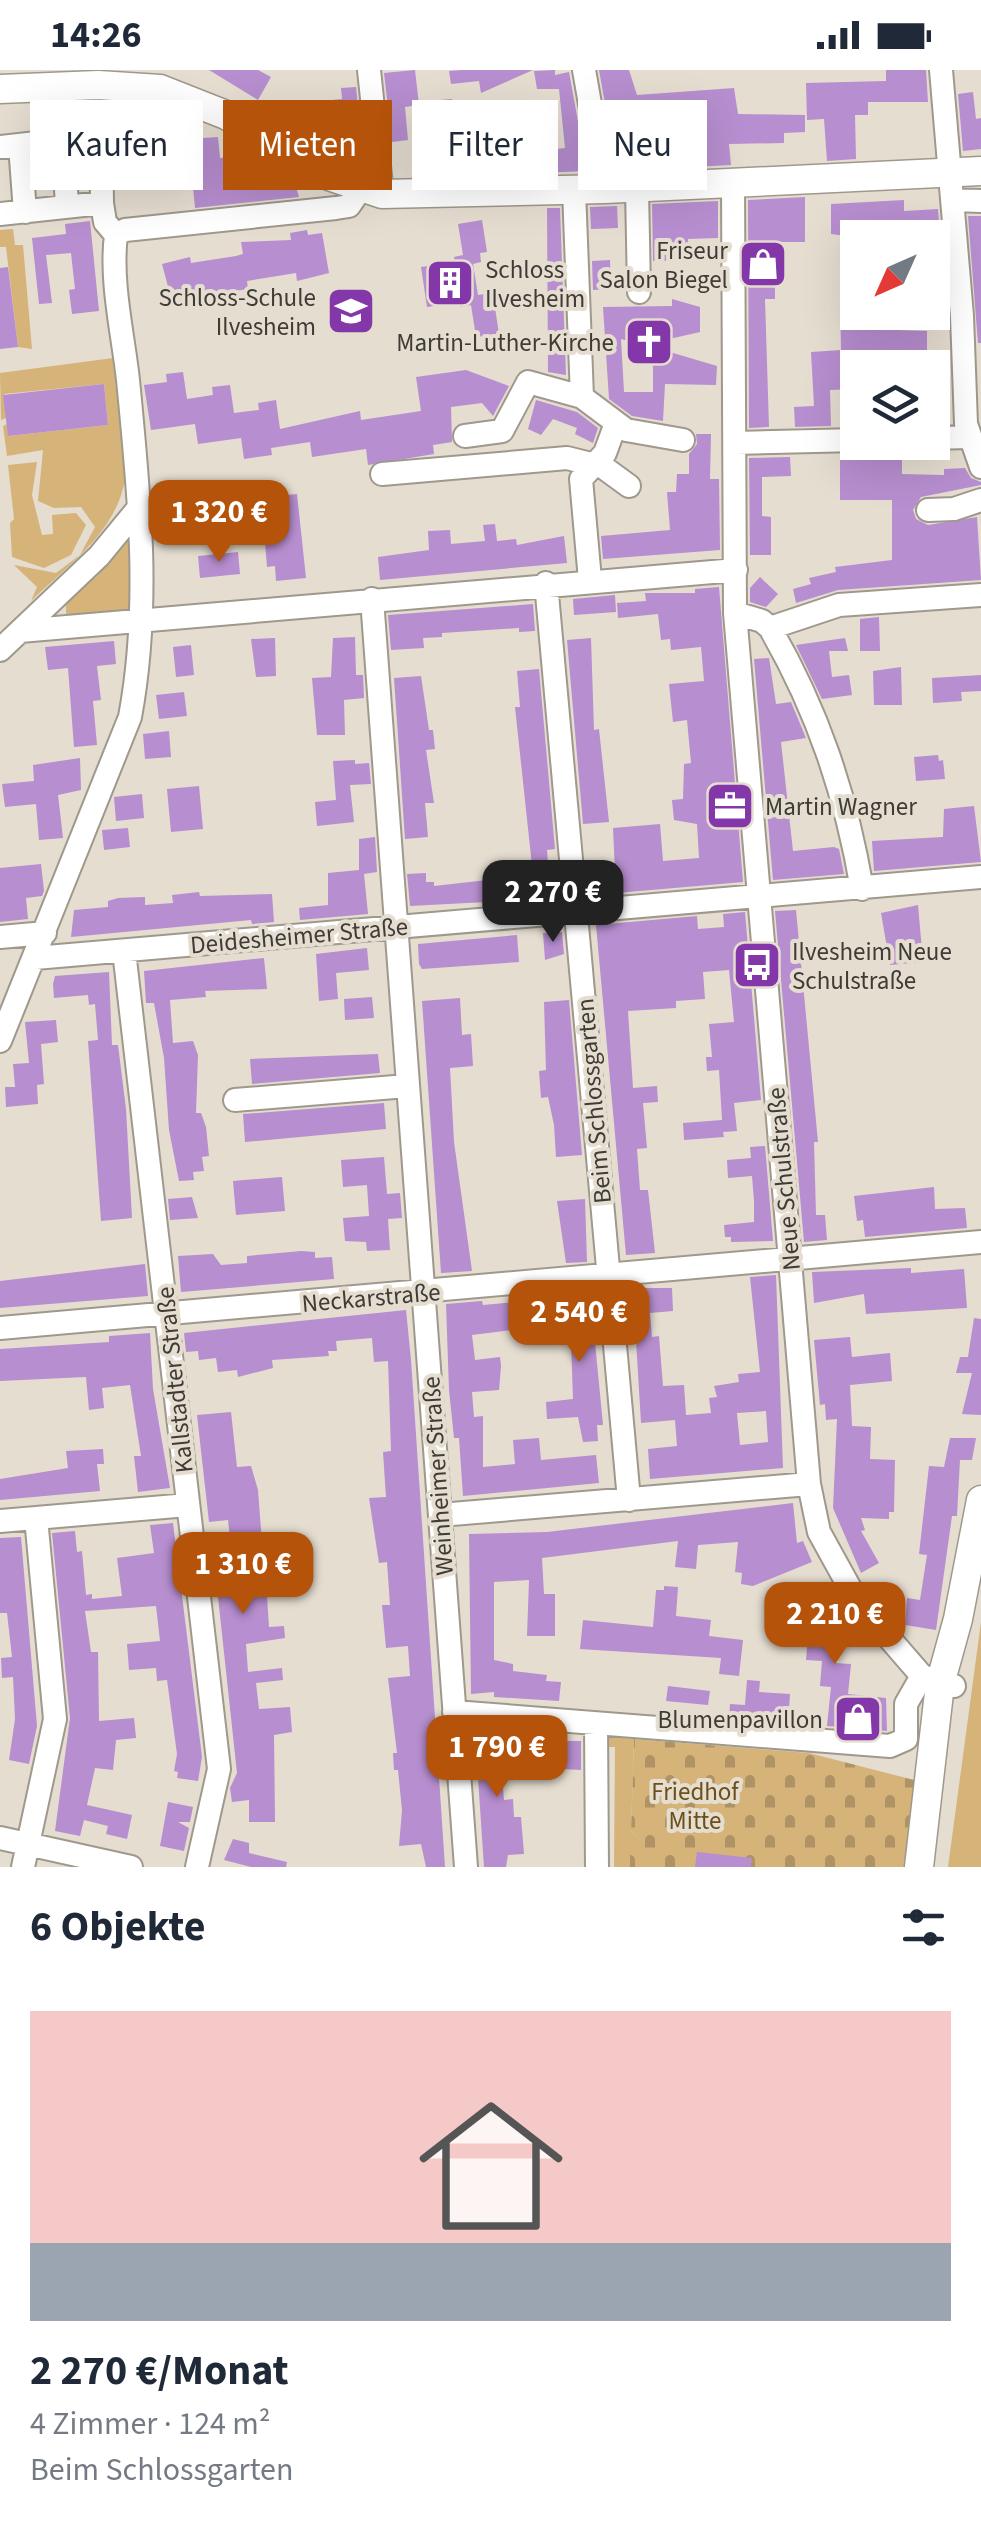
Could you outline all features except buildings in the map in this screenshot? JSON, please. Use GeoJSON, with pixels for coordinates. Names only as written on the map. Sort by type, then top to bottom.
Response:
{"type":"FeatureCollection","features":[{"type":"Feature","properties":{"kind":"main road"},"geometry":{"type":"LineString","coordinates":[[8,82],[160,89],[226,115],[371,192],[578,190]]}},
{"type":"Feature","properties":{"kind":"main road"},"geometry":{"type":"LineString","coordinates":[[707,184],[951,187],[981,170]]}},
{"type":"Feature","properties":{"kind":"main road"},"geometry":{"type":"LineString","coordinates":[[920,1867],[939,1682],[958,1619],[981,1500]]}},
{"type":"Feature","properties":{"kind":"main road"},"geometry":{"type":"LineString","coordinates":[[933,1867],[939,1682]]}},
{"type":"Feature","properties":{"kind":"street"},"geometry":{"type":"LineString","coordinates":[[116,235],[125,230],[349,206],[371,192],[369,70]]}},
{"type":"Feature","properties":{"kind":"street"},"geometry":{"type":"LineString","coordinates":[[584,70],[589,100]]}},
{"type":"Feature","properties":{"kind":"street"},"geometry":{"type":"LineString","coordinates":[[941,70],[968,436],[980,462]]}},
{"type":"Feature","properties":{"kind":"street"},"geometry":{"type":"LineString","coordinates":[[25,212],[10,146],[62,140],[68,206]]}},
{"type":"Feature","properties":{"kind":"street","name":"Neue Schulstraße"},"geometry":{"type":"LineString","coordinates":[[734,183],[735,613],[809,1484],[819,1532],[836,1571],[879,1630],[939,1682]]}},
{"type":"Feature","properties":{"kind":"street"},"geometry":{"type":"LineString","coordinates":[[951,187],[981,201]]}},
{"type":"Feature","properties":{"kind":"street"},"geometry":{"type":"LineString","coordinates":[[0,1041],[130,717],[142,620],[141,505],[116,235],[105,222],[102,190]]}},
{"type":"Feature","properties":{"kind":"street"},"geometry":{"type":"LineString","coordinates":[[574,190],[582,397]]}},
{"type":"Feature","properties":{"kind":"street"},"geometry":{"type":"LineString","coordinates":[[637,190],[640,292]]}},
{"type":"Feature","properties":{"kind":"street"},"geometry":{"type":"LineString","coordinates":[[0,214],[102,202]]}},
{"type":"Feature","properties":{"kind":"street"},"geometry":{"type":"LineString","coordinates":[[465,436],[502,431],[528,382],[582,397],[626,430],[683,440]]}},
{"type":"Feature","properties":{"kind":"street"},"geometry":{"type":"LineString","coordinates":[[590,580],[581,480],[605,453],[616,423]]}},
{"type":"Feature","properties":{"kind":"street"},"geometry":{"type":"LineString","coordinates":[[950,437],[968,436]]}},
{"type":"Feature","properties":{"kind":"street"},"geometry":{"type":"LineString","coordinates":[[735,443],[840,440]]}},
{"type":"Feature","properties":{"kind":"street"},"geometry":{"type":"LineString","coordinates":[[382,474],[566,458],[593,465],[629,486]]}},
{"type":"Feature","properties":{"kind":"street"},"geometry":{"type":"LineString","coordinates":[[928,510],[954,509],[981,500]]}},
{"type":"Feature","properties":{"kind":"street"},"geometry":{"type":"LineString","coordinates":[[0,650],[98,556],[141,505]]}},
{"type":"Feature","properties":{"kind":"street"},"geometry":{"type":"LineString","coordinates":[[20,631],[736,570]]}},
{"type":"Feature","properties":{"kind":"street","name":"Beim Schlossgarten"},"geometry":{"type":"LineString","coordinates":[[546,584],[629,1500]]}},
{"type":"Feature","properties":{"kind":"street"},"geometry":{"type":"LineString","coordinates":[[770,628],[840,605],[981,595]]}},
{"type":"Feature","properties":{"kind":"street","name":"Weinheimer Straße"},"geometry":{"type":"LineString","coordinates":[[372,599],[466,1867]]}},
{"type":"Feature","properties":{"kind":"street"},"geometry":{"type":"LineString","coordinates":[[735,613],[762,621],[770,628],[807,691],[852,832],[862,889]]}},
{"type":"Feature","properties":{"kind":"street","name":"Deidesheimer Straße"},"geometry":{"type":"LineString","coordinates":[[35,958],[981,877]]}},
{"type":"Feature","properties":{"kind":"street"},"geometry":{"type":"LineString","coordinates":[[0,937],[45,933]]}},
{"type":"Feature","properties":{"kind":"street","name":"Kallstadter Straße"},"geometry":{"type":"LineString","coordinates":[[124,951],[220,1768],[198,1867]]}},
{"type":"Feature","properties":{"kind":"street"},"geometry":{"type":"LineString","coordinates":[[235,1100],[408,1086]]}},
{"type":"Feature","properties":{"kind":"street","name":"Neckarstraße"},"geometry":{"type":"LineString","coordinates":[[0,1328],[424,1293],[789,1255],[981,1242]]}},
{"type":"Feature","properties":{"kind":"street"},"geometry":{"type":"LineString","coordinates":[[440,1515],[809,1484]]}},
{"type":"Feature","properties":{"kind":"street"},"geometry":{"type":"LineString","coordinates":[[0,1521],[188,1505]]}},
{"type":"Feature","properties":{"kind":"street"},"geometry":{"type":"LineString","coordinates":[[25,1856],[55,1719],[36,1518]]}},
{"type":"Feature","properties":{"kind":"street"},"geometry":{"type":"LineString","coordinates":[[454,1712],[596,1724],[646,1721],[890,1746],[906,1739],[906,1704],[939,1682]]}},
{"type":"Feature","properties":{"kind":"street"},"geometry":{"type":"LineString","coordinates":[[596,1724],[597,1867]]}},
{"type":"Feature","properties":{"kind":"street"},"geometry":{"type":"LineString","coordinates":[[0,1838],[25,1856],[131,1867]]}},
{"type":"Feature","properties":{"kind":"green space"},"geometry":{"type":"Polygon","coordinates":[[[13,229],[15,245],[23,245],[32,349],[18,347],[6,247],[0,247],[0,230],[13,229]]]}},
{"type":"Feature","properties":{"kind":"green space"},"geometry":{"type":"Polygon","coordinates":[[[113,358],[125,478],[120,497],[102,531],[75,561],[31,601],[37,587],[14,565],[56,573],[80,555],[95,527],[81,507],[54,508],[38,501],[43,450],[7,456],[3,426],[7,424],[9,436],[108,425],[104,384],[4,394],[6,418],[1,420],[0,373],[113,358]]]}},
{"type":"Feature","properties":{"kind":"green space"},"geometry":{"type":"Polygon","coordinates":[[[37,462],[32,495],[42,535],[53,534],[52,515],[76,513],[86,525],[71,555],[44,568],[12,557],[10,523],[14,519],[8,465],[37,462]]]}},
{"type":"Feature","properties":{"kind":"green space"},"geometry":{"type":"Polygon","coordinates":[[[135,535],[132,611],[66,618],[66,604],[100,573],[128,536],[135,535]]]}},
{"type":"Feature","properties":{"kind":"green space"},"geometry":{"type":"Polygon","coordinates":[[[981,1622],[981,1867],[948,1867],[981,1622]]]}},
{"type":"Feature","properties":{"kind":"green space"},"geometry":{"type":"Polygon","coordinates":[[[603,1736],[634,1739],[631,1831],[637,1836],[637,1844],[630,1849],[630,1867],[614,1867],[615,1747],[603,1747],[603,1736]]]}},
{"type":"Feature","properties":{"kind":"green space","name":"Friedhof Mitte"},"geometry":{"type":"Polygon","coordinates":[[[634,1739],[809,1753],[914,1780],[907,1867],[630,1867],[630,1848],[637,1844],[637,1836],[631,1831],[634,1739]]]}},
{"type":"Feature","properties":{"kind":"place","name":"Friseur Salon Biegel"},"geometry":{"type":"Point","coordinates":[763,264]}},
{"type":"Feature","properties":{"kind":"place","name":"Schloss Ilvesheim"},"geometry":{"type":"Point","coordinates":[450,283]}},
{"type":"Feature","properties":{"kind":"place","name":"Schloss-Schule Ilvesheim"},"geometry":{"type":"Point","coordinates":[351,311]}},
{"type":"Feature","properties":{"kind":"place","name":"Martin-Luther-Kirche"},"geometry":{"type":"Point","coordinates":[649,342]}},
{"type":"Feature","properties":{"kind":"place","name":"Martin Wagner"},"geometry":{"type":"Point","coordinates":[730,806]}},
{"type":"Feature","properties":{"kind":"place","name":"Ilvesheim Neue Schulstraße"},"geometry":{"type":"Point","coordinates":[757,965]}},
{"type":"Feature","properties":{"kind":"place","name":"Blumenpavillon"},"geometry":{"type":"Point","coordinates":[858,1719]}}]}
